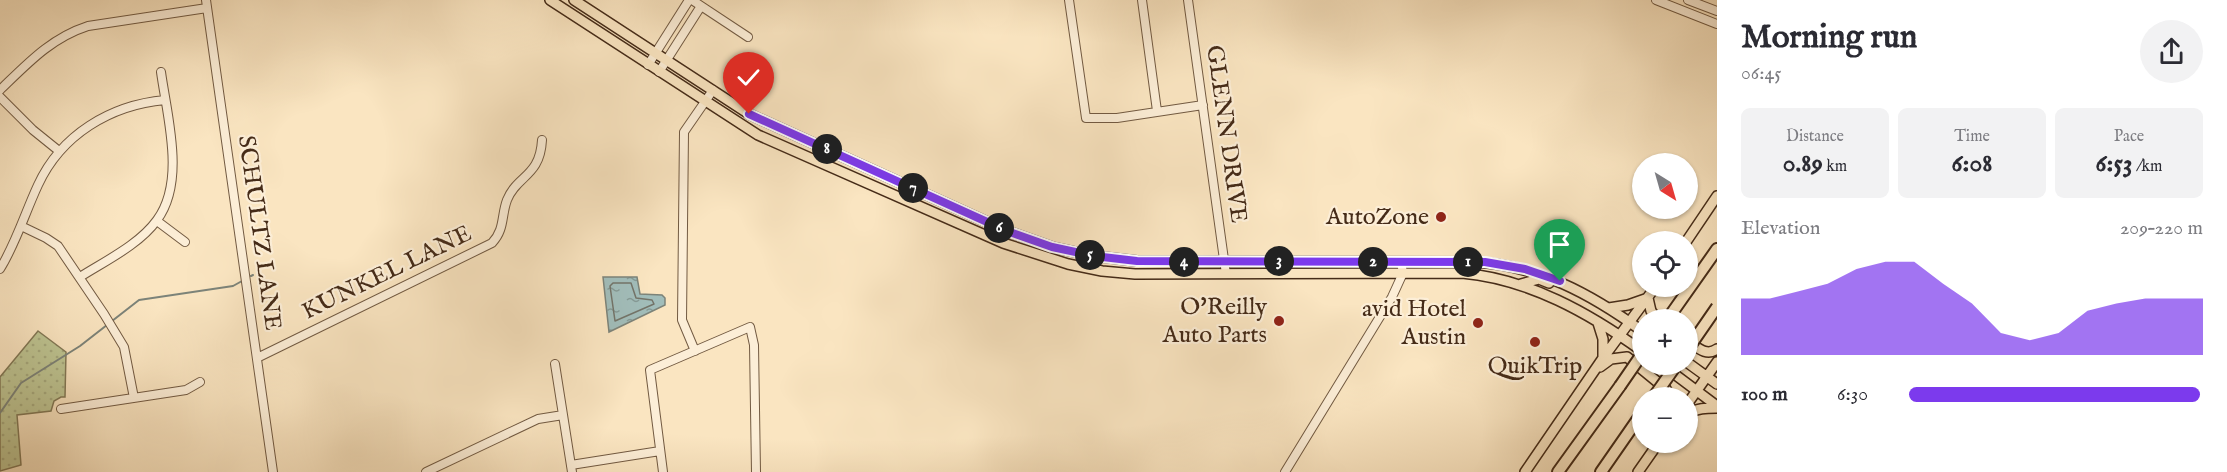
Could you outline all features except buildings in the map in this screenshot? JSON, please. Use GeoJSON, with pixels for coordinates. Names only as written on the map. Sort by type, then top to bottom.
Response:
{"type":"FeatureCollection","features":[{"type":"Feature","properties":{"kind":"highway"},"geometry":{"type":"LineString","coordinates":[[1675,309],[1717,249]]}},
{"type":"Feature","properties":{"kind":"highway"},"geometry":{"type":"LineString","coordinates":[[1698,335],[1717,307]]}},
{"type":"Feature","properties":{"kind":"highway"},"geometry":{"type":"LineString","coordinates":[[1558,472],[1632,368]]}},
{"type":"Feature","properties":{"kind":"highway"},"geometry":{"type":"LineString","coordinates":[[1601,472],[1632,427]]}},
{"type":"Feature","properties":{"kind":"main road"},"geometry":{"type":"LineString","coordinates":[[549,0],[758,135],[961,225],[1049,258],[1102,271],[1135,274],[1403,273],[1488,276],[1521,284],[1598,322],[1632,345]]}},
{"type":"Feature","properties":{"kind":"main road"},"geometry":{"type":"LineString","coordinates":[[566,11],[574,0],[749,114],[1007,231],[1052,247],[1094,256],[1137,261],[1474,262],[1506,265],[1544,274],[1574,288],[1631,322]]}},
{"type":"Feature","properties":{"kind":"main road"},"geometry":{"type":"LineString","coordinates":[[783,146],[796,140],[809,140]]}},
{"type":"Feature","properties":{"kind":"main road"},"geometry":{"type":"LineString","coordinates":[[1693,231],[1717,196]]}},
{"type":"Feature","properties":{"kind":"main road"},"geometry":{"type":"LineString","coordinates":[[961,225],[967,212]]}},
{"type":"Feature","properties":{"kind":"main road"},"geometry":{"type":"LineString","coordinates":[[1049,258],[1052,247]]}},
{"type":"Feature","properties":{"kind":"main road"},"geometry":{"type":"LineString","coordinates":[[1521,284],[1539,279],[1563,290],[1574,288]]}},
{"type":"Feature","properties":{"kind":"main road"},"geometry":{"type":"LineString","coordinates":[[1609,309],[1648,298]]}},
{"type":"Feature","properties":{"kind":"main road"},"geometry":{"type":"LineString","coordinates":[[1648,298],[1651,309]]}},
{"type":"Feature","properties":{"kind":"main road"},"geometry":{"type":"LineString","coordinates":[[1525,472],[1603,358],[1648,298]]}},
{"type":"Feature","properties":{"kind":"main road"},"geometry":{"type":"LineString","coordinates":[[1598,322],[1603,339],[1603,358]]}},
{"type":"Feature","properties":{"kind":"main road"},"geometry":{"type":"LineString","coordinates":[[1698,348],[1704,352],[1717,348]]}},
{"type":"Feature","properties":{"kind":"main road"},"geometry":{"type":"LineString","coordinates":[[1593,373],[1611,358],[1627,357],[1664,387]]}},
{"type":"Feature","properties":{"kind":"main road"},"geometry":{"type":"LineString","coordinates":[[1698,387],[1717,362]]}},
{"type":"Feature","properties":{"kind":"main road"},"geometry":{"type":"LineString","coordinates":[[1698,370],[1717,384]]}},
{"type":"Feature","properties":{"kind":"main road"},"geometry":{"type":"LineString","coordinates":[[1676,375],[1692,387]]}},
{"type":"Feature","properties":{"kind":"main road"},"geometry":{"type":"LineString","coordinates":[[1698,392],[1717,407]]}},
{"type":"Feature","properties":{"kind":"main road"},"geometry":{"type":"LineString","coordinates":[[1698,410],[1717,407]]}},
{"type":"Feature","properties":{"kind":"main road"},"geometry":{"type":"LineString","coordinates":[[1638,472],[1651,453]]}},
{"type":"Feature","properties":{"kind":"street"},"geometry":{"type":"LineString","coordinates":[[648,64],[691,0],[748,37]]}},
{"type":"Feature","properties":{"kind":"street"},"geometry":{"type":"LineString","coordinates":[[1069,0],[1086,118],[1117,118],[1203,105]]}},
{"type":"Feature","properties":{"kind":"street"},"geometry":{"type":"LineString","coordinates":[[1142,0],[1158,111]]}},
{"type":"Feature","properties":{"kind":"street","name":"GLENN DRIVE"},"geometry":{"type":"LineString","coordinates":[[1188,0],[1226,274]]}},
{"type":"Feature","properties":{"kind":"street"},"geometry":{"type":"LineString","coordinates":[[1656,0],[1717,24]]}},
{"type":"Feature","properties":{"kind":"street"},"geometry":{"type":"LineString","coordinates":[[1688,13],[1689,1],[1717,11]]}},
{"type":"Feature","properties":{"kind":"street"},"geometry":{"type":"LineString","coordinates":[[0,90],[41,51],[73,31],[88,26],[207,4]]}},
{"type":"Feature","properties":{"kind":"street","name":"SCHULTZ LANE"},"geometry":{"type":"LineString","coordinates":[[207,4],[273,472]]}},
{"type":"Feature","properties":{"kind":"street"},"geometry":{"type":"LineString","coordinates":[[659,72],[701,6]]}},
{"type":"Feature","properties":{"kind":"street"},"geometry":{"type":"LineString","coordinates":[[80,277],[132,243],[157,220],[168,199],[173,170],[161,72]]}},
{"type":"Feature","properties":{"kind":"street"},"geometry":{"type":"LineString","coordinates":[[695,351],[682,320],[684,132],[713,90]]}},
{"type":"Feature","properties":{"kind":"street"},"geometry":{"type":"LineString","coordinates":[[0,97],[33,130],[59,151]]}},
{"type":"Feature","properties":{"kind":"street"},"geometry":{"type":"LineString","coordinates":[[0,269],[38,185],[59,151],[85,128],[112,113],[141,104],[165,100]]}},
{"type":"Feature","properties":{"kind":"street","name":"KUNKEL LANE"},"geometry":{"type":"LineString","coordinates":[[257,358],[492,243],[499,235],[507,199],[536,165],[542,152],[542,140]]}},
{"type":"Feature","properties":{"kind":"street"},"geometry":{"type":"LineString","coordinates":[[157,220],[185,242]]}},
{"type":"Feature","properties":{"kind":"street"},"geometry":{"type":"LineString","coordinates":[[21,226],[58,246],[80,277],[116,333],[127,358],[134,398]]}},
{"type":"Feature","properties":{"kind":"street"},"geometry":{"type":"LineString","coordinates":[[1285,472],[1392,297],[1403,273],[1401,262]]}},
{"type":"Feature","properties":{"kind":"street"},"geometry":{"type":"LineString","coordinates":[[663,472],[650,370],[750,327],[754,345],[756,472]]}},
{"type":"Feature","properties":{"kind":"street"},"geometry":{"type":"LineString","coordinates":[[555,364],[571,469],[660,451]]}},
{"type":"Feature","properties":{"kind":"street"},"geometry":{"type":"LineString","coordinates":[[61,409],[186,390],[200,382]]}},
{"type":"Feature","properties":{"kind":"street"},"geometry":{"type":"LineString","coordinates":[[426,472],[538,419],[563,415]]}},
{"type":"Feature","properties":{"kind":"green space"},"geometry":{"type":"Polygon","coordinates":[[[38,331],[66,352],[65,397],[54,401],[51,411],[17,415],[21,465],[0,471],[0,377],[38,331]]]}},
{"type":"Feature","properties":{"kind":"water"},"geometry":{"type":"Polygon","coordinates":[[[603,277],[637,277],[640,294],[662,295],[665,298],[665,305],[609,332],[603,277]]]}},
{"type":"Feature","properties":{"kind":"waterway"},"geometry":{"type":"LineString","coordinates":[[0,413],[21,383],[80,346],[139,300],[233,286],[242,281]]}},
{"type":"Feature","properties":{"kind":"place","name":"AutoZone"},"geometry":{"type":"Point","coordinates":[1441,217]}},
{"type":"Feature","properties":{"kind":"place","name":"O'Reilly Auto Parts"},"geometry":{"type":"Point","coordinates":[1279,321]}},
{"type":"Feature","properties":{"kind":"place","name":"avid Hotel Austin"},"geometry":{"type":"Point","coordinates":[1478,323]}},
{"type":"Feature","properties":{"kind":"place","name":"QuikTrip"},"geometry":{"type":"Point","coordinates":[1535,342]}},
{"type":"Feature","properties":{"kind":"route"},"geometry":{"type":"LineString","coordinates":[[749,114],[1007,231],[1052,247],[1094,256],[1137,261],[1485,262],[1525,269],[1560,281]]}}]}
